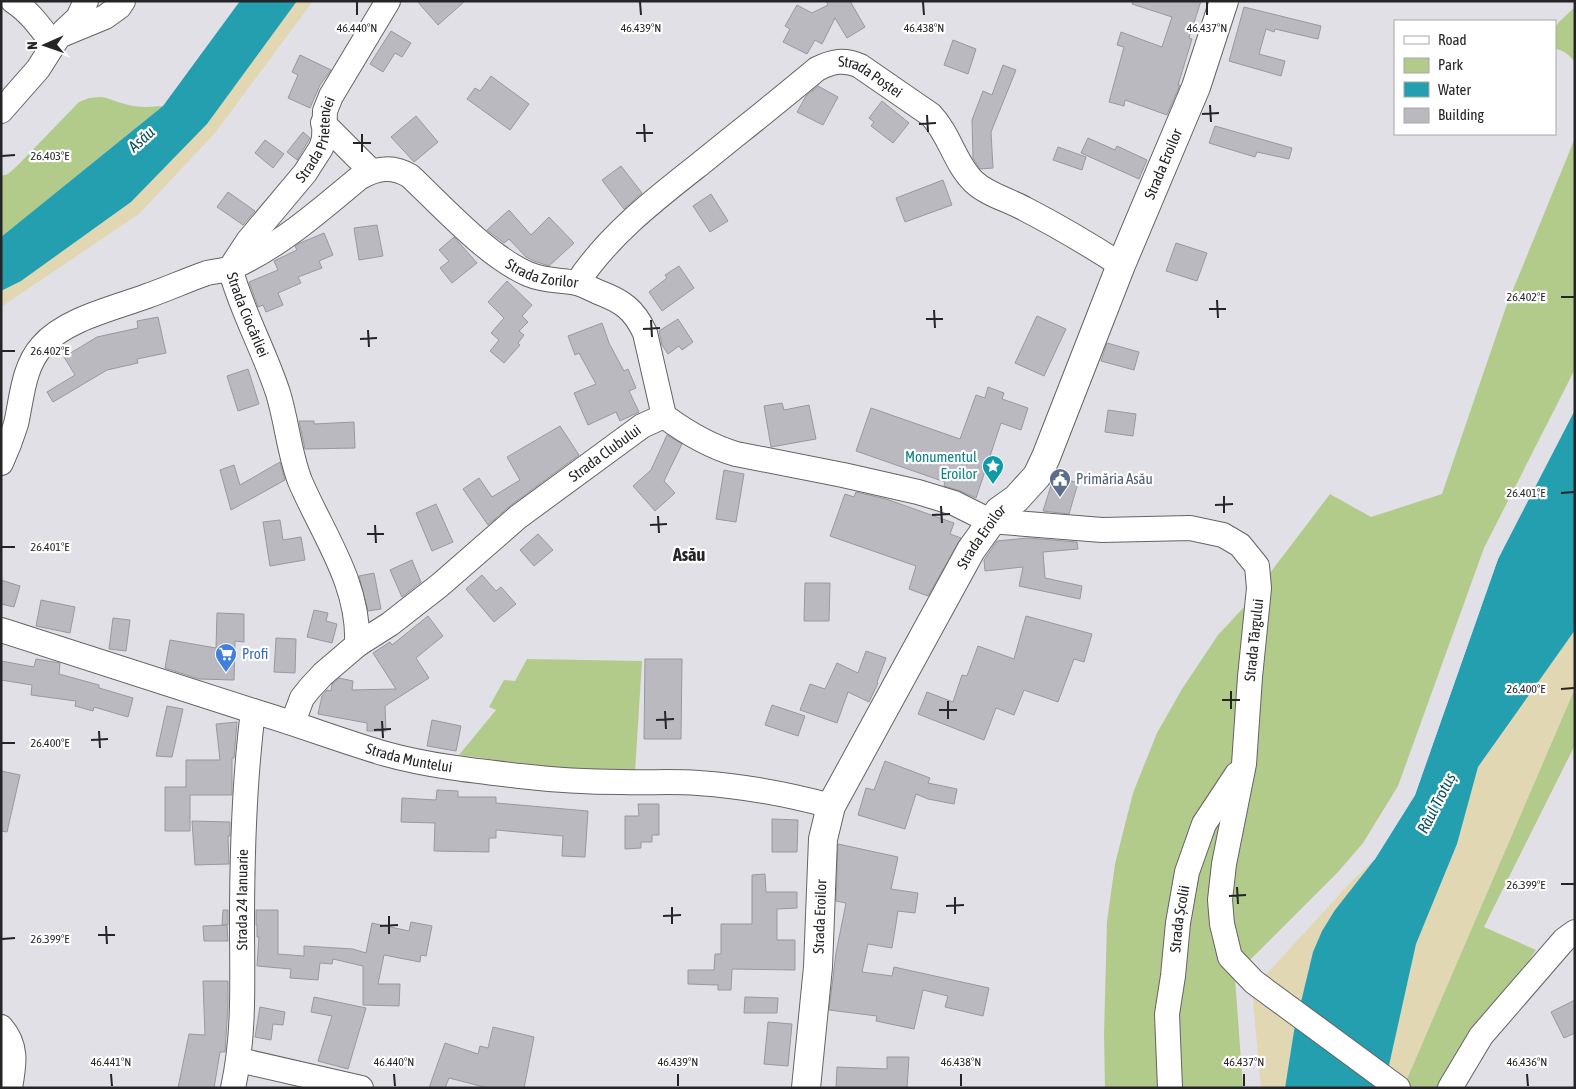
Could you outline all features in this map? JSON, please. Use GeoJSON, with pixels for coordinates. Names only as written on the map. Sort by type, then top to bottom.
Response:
{"type":"FeatureCollection","features":[{"type":"Feature","properties":{"kind":"main road","name":"Strada Eroilor"},"geometry":{"type":"LineString","coordinates":[[806,1088],[818,977],[823,839],[831,806],[971,550],[990,521],[999,511],[1016,499],[1037,476],[1068,403],[1121,265],[1192,96],[1208,54],[1224,1]]}},
{"type":"Feature","properties":{"kind":"street"},"geometry":{"type":"LineString","coordinates":[[13,1],[31,15],[56,40]]}},
{"type":"Feature","properties":{"kind":"street"},"geometry":{"type":"LineString","coordinates":[[1,110],[38,69],[56,40],[78,18],[86,1]]}},
{"type":"Feature","properties":{"kind":"street"},"geometry":{"type":"LineString","coordinates":[[56,40],[105,17],[119,7],[123,1]]}},
{"type":"Feature","properties":{"kind":"street","name":"Strada Prieteniei"},"geometry":{"type":"LineString","coordinates":[[230,268],[248,241],[305,173],[321,148],[324,139],[324,111],[388,1]]}},
{"type":"Feature","properties":{"kind":"street","name":"Strada Poștei"},"geometry":{"type":"LineString","coordinates":[[577,283],[617,234],[657,197],[817,69],[840,61],[860,66],[931,115],[940,124],[960,163],[976,184],[1050,222],[1121,265]]}},
{"type":"Feature","properties":{"kind":"street"},"geometry":{"type":"LineString","coordinates":[[230,268],[253,257],[289,234],[359,178],[371,171],[323,124]]}},
{"type":"Feature","properties":{"kind":"street","name":"Strada Zorilor"},"geometry":{"type":"LineString","coordinates":[[371,171],[381,168],[393,169],[410,176],[463,227],[513,267],[541,278],[577,283],[625,304],[639,321],[648,348],[664,416]]}},
{"type":"Feature","properties":{"kind":"street","name":"Strada Ciocârliei"},"geometry":{"type":"LineString","coordinates":[[1,463],[16,424],[27,374],[38,352],[53,336],[68,326],[88,318],[208,273],[230,268],[237,295],[278,393],[292,457],[300,480],[349,585],[356,611],[358,627],[357,645]]}},
{"type":"Feature","properties":{"kind":"street"},"geometry":{"type":"LineString","coordinates":[[664,416],[689,434],[719,449],[918,492],[954,503],[990,521]]}},
{"type":"Feature","properties":{"kind":"street","name":"Strada Clubului"},"geometry":{"type":"LineString","coordinates":[[293,722],[302,698],[310,688],[323,674],[357,645],[390,624],[518,517],[642,426],[664,416]]}},
{"type":"Feature","properties":{"kind":"street","name":"Strada Târgului"},"geometry":{"type":"LineString","coordinates":[[990,521],[1102,530],[1190,528],[1223,535],[1240,545],[1256,566],[1259,588],[1244,764],[1224,864],[1220,900],[1222,924],[1230,956],[1254,982],[1398,1088]]}},
{"type":"Feature","properties":{"kind":"street","name":"Strada Muntelui"},"geometry":{"type":"LineString","coordinates":[[1,630],[253,711],[293,722],[386,754],[415,761],[521,776],[595,782],[695,783],[738,786],[786,794],[831,806]]}},
{"type":"Feature","properties":{"kind":"street","name":"Strada 24 Ianuarie"},"geometry":{"type":"LineString","coordinates":[[233,1088],[239,1060],[242,1000],[244,799],[253,711]]}},
{"type":"Feature","properties":{"kind":"street","name":"Strada Școlii"},"geometry":{"type":"LineString","coordinates":[[1170,1088],[1167,1014],[1178,922],[1187,872],[1204,824],[1244,764]]}},
{"type":"Feature","properties":{"kind":"street"},"geometry":{"type":"LineString","coordinates":[[1450,1088],[1481,1036],[1564,940],[1575,932]]}},
{"type":"Feature","properties":{"kind":"street"},"geometry":{"type":"LineString","coordinates":[[1,1027],[8,1034],[14,1051],[10,1088]]}},
{"type":"Feature","properties":{"kind":"street"},"geometry":{"type":"LineString","coordinates":[[239,1060],[361,1088]]}},
{"type":"Feature","properties":{"kind":"green space"},"geometry":{"type":"Polygon","coordinates":[[[1575,7],[1575,62],[1566,53],[1556,49],[1556,26],[1575,7]]]}},
{"type":"Feature","properties":{"kind":"green space"},"geometry":{"type":"Polygon","coordinates":[[[101,97],[135,106],[163,106],[1,237],[1,176],[8,174],[18,165],[79,102],[89,98],[101,97]]]}},
{"type":"Feature","properties":{"kind":"green space"},"geometry":{"type":"Polygon","coordinates":[[[1575,138],[1575,369],[1484,548],[1398,786],[1363,843],[1338,872],[1250,960],[1235,978],[1243,1088],[1105,1088],[1104,1035],[1107,922],[1115,864],[1133,793],[1157,733],[1182,689],[1218,635],[1245,606],[1330,494],[1371,517],[1442,494],[1506,307],[1575,138]]]}},
{"type":"Feature","properties":{"kind":"green space"},"geometry":{"type":"Polygon","coordinates":[[[527,659],[642,661],[635,772],[610,775],[459,755],[496,710],[489,707],[504,680],[515,681],[527,659]]]}},
{"type":"Feature","properties":{"kind":"green space"},"geometry":{"type":"Polygon","coordinates":[[[1575,688],[1575,745],[1484,927],[1536,950],[1445,1088],[1403,1088],[1575,688]]]}},
{"type":"Feature","properties":{"kind":"sand"},"geometry":{"type":"Polygon","coordinates":[[[297,1],[313,1],[215,133],[139,214],[1,307],[1,291],[21,281],[131,202],[207,124],[297,1]]]}},
{"type":"Feature","properties":{"kind":"sand"},"geometry":{"type":"Polygon","coordinates":[[[1575,630],[1575,688],[1403,1088],[1384,1088],[1416,944],[1457,844],[1478,767],[1575,630]]]}},
{"type":"Feature","properties":{"kind":"sand"},"geometry":{"type":"Polygon","coordinates":[[[1375,859],[1335,910],[1322,931],[1313,952],[1294,1031],[1285,1088],[1261,1088],[1252,990],[1351,882],[1375,859]]]}},
{"type":"Feature","properties":{"kind":"water"},"geometry":{"type":"Polygon","coordinates":[[[240,1],[297,1],[207,124],[131,202],[21,281],[1,291],[1,237],[163,106],[240,1]]]}},
{"type":"Feature","properties":{"kind":"water","name":"Râul Trotuș"},"geometry":{"type":"Polygon","coordinates":[[[1575,410],[1575,630],[1478,767],[1457,844],[1416,944],[1384,1088],[1285,1088],[1294,1031],[1313,952],[1322,931],[1335,910],[1375,859],[1415,795],[1498,559],[1575,410]]]}},
{"type":"Feature","properties":{"kind":"pier"},"geometry":{"type":"Polygon","coordinates":[[[1575,407],[1498,559],[1415,795],[1375,859],[1363,870],[1412,794],[1495,558],[1575,407]]]}},
{"type":"Feature","properties":{"kind":"building"},"geometry":{"type":"Polygon","coordinates":[[[417,1],[465,1],[438,25],[417,1]]]}},
{"type":"Feature","properties":{"kind":"building"},"geometry":{"type":"Polygon","coordinates":[[[826,1],[850,1],[865,27],[847,38],[835,18],[822,44],[815,40],[807,54],[783,42],[790,29],[785,26],[797,5],[812,13],[828,5],[826,1]]]}},
{"type":"Feature","properties":{"kind":"building"},"geometry":{"type":"Polygon","coordinates":[[[1133,1],[1201,1],[1189,38],[1192,39],[1178,85],[1180,85],[1167,115],[1125,100],[1124,106],[1109,102],[1124,47],[1117,45],[1121,32],[1162,47],[1172,17],[1132,4],[1133,1]]]}},
{"type":"Feature","properties":{"kind":"building"},"geometry":{"type":"Polygon","coordinates":[[[1244,7],[1321,26],[1318,39],[1275,29],[1274,32],[1266,29],[1259,54],[1285,61],[1281,76],[1229,61],[1244,7]]]}},
{"type":"Feature","properties":{"kind":"building"},"geometry":{"type":"Polygon","coordinates":[[[391,31],[411,43],[402,57],[395,53],[383,72],[370,64],[391,31]]]}},
{"type":"Feature","properties":{"kind":"building"},"geometry":{"type":"Polygon","coordinates":[[[953,40],[976,49],[968,74],[944,65],[953,40]]]}},
{"type":"Feature","properties":{"kind":"building"},"geometry":{"type":"Polygon","coordinates":[[[300,55],[331,70],[320,85],[310,108],[288,98],[298,75],[292,72],[300,55]]]}},
{"type":"Feature","properties":{"kind":"building"},"geometry":{"type":"Polygon","coordinates":[[[1003,65],[1016,70],[991,132],[993,168],[980,169],[973,158],[972,120],[983,91],[992,95],[1003,65]]]}},
{"type":"Feature","properties":{"kind":"building"},"geometry":{"type":"Polygon","coordinates":[[[491,76],[529,104],[510,130],[467,99],[475,88],[480,91],[491,76]]]}},
{"type":"Feature","properties":{"kind":"building"},"geometry":{"type":"Polygon","coordinates":[[[818,86],[838,97],[823,125],[797,112],[806,96],[818,86]]]}},
{"type":"Feature","properties":{"kind":"building"},"geometry":{"type":"Polygon","coordinates":[[[882,101],[909,123],[893,143],[871,126],[874,122],[869,118],[882,101]]]}},
{"type":"Feature","properties":{"kind":"building"},"geometry":{"type":"Polygon","coordinates":[[[416,116],[438,142],[414,162],[391,137],[416,116]]]}},
{"type":"Feature","properties":{"kind":"building"},"geometry":{"type":"Polygon","coordinates":[[[1215,126],[1292,148],[1289,159],[1257,152],[1255,157],[1209,143],[1215,126]]]}},
{"type":"Feature","properties":{"kind":"building"},"geometry":{"type":"Polygon","coordinates":[[[303,132],[310,138],[297,160],[287,152],[303,132]]]}},
{"type":"Feature","properties":{"kind":"building"},"geometry":{"type":"Polygon","coordinates":[[[1088,138],[1115,150],[1117,146],[1147,160],[1139,179],[1081,153],[1088,138]]]}},
{"type":"Feature","properties":{"kind":"building"},"geometry":{"type":"Polygon","coordinates":[[[265,140],[284,154],[273,168],[255,153],[265,140]]]}},
{"type":"Feature","properties":{"kind":"building"},"geometry":{"type":"Polygon","coordinates":[[[1058,147],[1086,157],[1082,170],[1053,160],[1058,147]]]}},
{"type":"Feature","properties":{"kind":"building"},"geometry":{"type":"Polygon","coordinates":[[[621,166],[642,193],[624,209],[602,180],[621,166]]]}},
{"type":"Feature","properties":{"kind":"building"},"geometry":{"type":"Polygon","coordinates":[[[943,180],[952,205],[905,222],[896,198],[943,180]]]}},
{"type":"Feature","properties":{"kind":"building"},"geometry":{"type":"Polygon","coordinates":[[[228,192],[255,211],[243,225],[217,207],[228,192]]]}},
{"type":"Feature","properties":{"kind":"building"},"geometry":{"type":"Polygon","coordinates":[[[711,194],[728,221],[710,232],[693,206],[711,194]]]}},
{"type":"Feature","properties":{"kind":"building"},"geometry":{"type":"Polygon","coordinates":[[[509,210],[531,235],[549,217],[574,243],[549,266],[526,257],[509,239],[504,243],[487,230],[509,210]]]}},
{"type":"Feature","properties":{"kind":"building"},"geometry":{"type":"Polygon","coordinates":[[[377,225],[383,256],[359,260],[354,228],[377,225]]]}},
{"type":"Feature","properties":{"kind":"building"},"geometry":{"type":"Polygon","coordinates":[[[324,233],[333,255],[319,261],[322,268],[298,277],[301,283],[278,293],[283,305],[266,312],[263,305],[258,307],[249,282],[278,270],[274,261],[297,250],[295,246],[300,243],[324,233]]]}},
{"type":"Feature","properties":{"kind":"building"},"geometry":{"type":"Polygon","coordinates":[[[454,237],[477,263],[452,283],[440,268],[449,261],[439,250],[454,237]]]}},
{"type":"Feature","properties":{"kind":"building"},"geometry":{"type":"Polygon","coordinates":[[[1176,243],[1207,253],[1197,281],[1166,271],[1176,243]]]}},
{"type":"Feature","properties":{"kind":"building"},"geometry":{"type":"Polygon","coordinates":[[[679,266],[694,288],[662,311],[649,292],[667,278],[665,275],[679,266]]]}},
{"type":"Feature","properties":{"kind":"building"},"geometry":{"type":"Polygon","coordinates":[[[507,281],[532,305],[522,316],[528,322],[519,331],[524,335],[518,343],[520,345],[504,363],[490,351],[499,340],[491,333],[504,318],[488,302],[507,281]]]}},
{"type":"Feature","properties":{"kind":"building"},"geometry":{"type":"Polygon","coordinates":[[[1037,316],[1066,329],[1044,376],[1015,363],[1037,316]]]}},
{"type":"Feature","properties":{"kind":"building"},"geometry":{"type":"Polygon","coordinates":[[[158,317],[166,353],[137,359],[138,363],[107,370],[53,402],[47,392],[75,375],[64,357],[97,337],[138,328],[137,321],[158,317]]]}},
{"type":"Feature","properties":{"kind":"building"},"geometry":{"type":"Polygon","coordinates":[[[678,319],[693,342],[682,350],[679,346],[668,354],[662,345],[659,331],[678,319]]]}},
{"type":"Feature","properties":{"kind":"building"},"geometry":{"type":"Polygon","coordinates":[[[602,323],[609,343],[624,371],[628,369],[636,388],[629,391],[639,412],[620,421],[616,412],[588,425],[574,393],[596,384],[579,353],[575,355],[568,336],[602,323]]]}},
{"type":"Feature","properties":{"kind":"building"},"geometry":{"type":"Polygon","coordinates":[[[1107,343],[1139,352],[1134,370],[1101,361],[1107,343]]]}},
{"type":"Feature","properties":{"kind":"building"},"geometry":{"type":"Polygon","coordinates":[[[248,369],[259,404],[238,411],[227,376],[248,369]]]}},
{"type":"Feature","properties":{"kind":"building"},"geometry":{"type":"Polygon","coordinates":[[[988,387],[1004,393],[1002,399],[1028,408],[1021,430],[1001,423],[976,498],[944,486],[945,482],[856,451],[871,408],[960,439],[976,395],[985,398],[988,387]]]}},
{"type":"Feature","properties":{"kind":"building"},"geometry":{"type":"Polygon","coordinates":[[[782,403],[784,410],[809,405],[816,439],[771,447],[764,406],[782,403]]]}},
{"type":"Feature","properties":{"kind":"building"},"geometry":{"type":"Polygon","coordinates":[[[1108,410],[1136,414],[1133,436],[1105,432],[1108,410]]]}},
{"type":"Feature","properties":{"kind":"building"},"geometry":{"type":"Polygon","coordinates":[[[299,421],[314,421],[314,424],[354,422],[355,448],[305,449],[299,421]]]}},
{"type":"Feature","properties":{"kind":"building"},"geometry":{"type":"Polygon","coordinates":[[[560,426],[579,455],[510,506],[488,525],[463,489],[479,478],[492,497],[520,480],[507,457],[560,426]]]}},
{"type":"Feature","properties":{"kind":"building"},"geometry":{"type":"Polygon","coordinates":[[[667,435],[682,444],[664,481],[675,493],[655,511],[633,486],[651,470],[667,435]]]}},
{"type":"Feature","properties":{"kind":"building"},"geometry":{"type":"Polygon","coordinates":[[[280,462],[285,480],[231,510],[220,470],[234,465],[240,485],[280,462]]]}},
{"type":"Feature","properties":{"kind":"building"},"geometry":{"type":"Polygon","coordinates":[[[724,470],[744,474],[736,522],[716,519],[724,470]]]}},
{"type":"Feature","properties":{"kind":"building"},"geometry":{"type":"Polygon","coordinates":[[[1054,476],[1078,483],[1069,514],[1043,511],[1054,476]]]}},
{"type":"Feature","properties":{"kind":"building"},"geometry":{"type":"Polygon","coordinates":[[[856,492],[886,499],[954,523],[950,534],[961,538],[928,596],[909,589],[916,566],[830,536],[845,494],[854,497],[856,492]]]}},
{"type":"Feature","properties":{"kind":"building"},"geometry":{"type":"Polygon","coordinates":[[[436,504],[453,542],[432,551],[416,513],[436,504]]]}},
{"type":"Feature","properties":{"kind":"building"},"geometry":{"type":"Polygon","coordinates":[[[280,520],[283,540],[301,537],[305,560],[270,566],[263,522],[280,520]]]}},
{"type":"Feature","properties":{"kind":"building"},"geometry":{"type":"Polygon","coordinates":[[[538,534],[553,550],[534,566],[520,550],[538,534]]]}},
{"type":"Feature","properties":{"kind":"building"},"geometry":{"type":"Polygon","coordinates":[[[1028,538],[1077,542],[1078,549],[1043,552],[1045,578],[1082,586],[1080,599],[1019,586],[1023,567],[985,571],[984,560],[997,541],[1028,538]]]}},
{"type":"Feature","properties":{"kind":"building"},"geometry":{"type":"Polygon","coordinates":[[[412,560],[421,582],[402,597],[390,570],[412,560]]]}},
{"type":"Feature","properties":{"kind":"building"},"geometry":{"type":"Polygon","coordinates":[[[374,573],[381,609],[368,611],[359,576],[374,573]]]}},
{"type":"Feature","properties":{"kind":"building"},"geometry":{"type":"Polygon","coordinates":[[[482,575],[496,591],[501,587],[516,604],[494,622],[466,589],[482,575]]]}},
{"type":"Feature","properties":{"kind":"building"},"geometry":{"type":"Polygon","coordinates":[[[1,580],[20,586],[14,607],[1,604],[1,580]]]}},
{"type":"Feature","properties":{"kind":"building"},"geometry":{"type":"Polygon","coordinates":[[[805,583],[830,583],[829,621],[804,621],[805,583]]]}},
{"type":"Feature","properties":{"kind":"building"},"geometry":{"type":"Polygon","coordinates":[[[41,600],[75,607],[70,633],[36,626],[41,600]]]}},
{"type":"Feature","properties":{"kind":"building"},"geometry":{"type":"Polygon","coordinates":[[[314,610],[328,613],[326,621],[337,624],[332,643],[307,637],[314,610]]]}},
{"type":"Feature","properties":{"kind":"building"},"geometry":{"type":"Polygon","coordinates":[[[217,613],[244,614],[244,642],[235,641],[234,680],[199,679],[165,668],[170,640],[216,648],[217,613]]]}},
{"type":"Feature","properties":{"kind":"building"},"geometry":{"type":"Polygon","coordinates":[[[428,616],[443,636],[416,658],[429,678],[385,706],[386,731],[367,731],[367,723],[318,714],[322,696],[327,690],[331,691],[332,684],[339,678],[353,681],[352,690],[396,689],[373,653],[390,642],[392,645],[428,616]]]}},
{"type":"Feature","properties":{"kind":"building"},"geometry":{"type":"Polygon","coordinates":[[[1026,616],[1092,634],[1084,662],[1074,659],[1058,702],[1024,690],[1014,715],[996,708],[984,740],[918,714],[927,692],[953,702],[962,675],[967,676],[978,646],[1014,659],[1026,616]]]}},
{"type":"Feature","properties":{"kind":"building"},"geometry":{"type":"Polygon","coordinates":[[[113,618],[130,620],[126,651],[109,649],[113,618]]]}},
{"type":"Feature","properties":{"kind":"building"},"geometry":{"type":"Polygon","coordinates":[[[276,638],[296,639],[295,673],[274,672],[276,638]]]}},
{"type":"Feature","properties":{"kind":"building"},"geometry":{"type":"Polygon","coordinates":[[[866,651],[886,658],[878,683],[869,702],[848,692],[837,723],[800,710],[810,684],[825,689],[837,663],[858,673],[866,651]]]}},
{"type":"Feature","properties":{"kind":"building"},"geometry":{"type":"Polygon","coordinates":[[[36,659],[60,663],[59,674],[99,685],[99,688],[133,698],[128,717],[94,707],[93,711],[75,706],[76,701],[31,695],[32,685],[1,680],[1,661],[34,667],[36,659]]]}},
{"type":"Feature","properties":{"kind":"building"},"geometry":{"type":"Polygon","coordinates":[[[645,659],[682,659],[681,739],[644,739],[645,659]]]}},
{"type":"Feature","properties":{"kind":"building"},"geometry":{"type":"Polygon","coordinates":[[[772,705],[805,716],[798,736],[765,725],[772,705]]]}},
{"type":"Feature","properties":{"kind":"building"},"geometry":{"type":"Polygon","coordinates":[[[167,706],[183,709],[172,757],[156,756],[167,706]]]}},
{"type":"Feature","properties":{"kind":"building"},"geometry":{"type":"Polygon","coordinates":[[[432,720],[461,726],[456,751],[427,746],[432,720]]]}},
{"type":"Feature","properties":{"kind":"building"},"geometry":{"type":"Polygon","coordinates":[[[237,722],[234,758],[232,758],[232,795],[190,795],[190,831],[165,831],[165,787],[186,787],[186,760],[220,760],[216,724],[237,722]]]}},
{"type":"Feature","properties":{"kind":"building"},"geometry":{"type":"Polygon","coordinates":[[[885,761],[930,778],[928,783],[957,789],[954,804],[928,799],[916,794],[905,829],[858,815],[866,788],[874,790],[885,761]]]}},
{"type":"Feature","properties":{"kind":"building"},"geometry":{"type":"Polygon","coordinates":[[[1,771],[20,775],[7,832],[1,831],[1,771]]]}},
{"type":"Feature","properties":{"kind":"building"},"geometry":{"type":"Polygon","coordinates":[[[437,790],[458,791],[458,797],[496,797],[496,803],[588,811],[585,857],[562,856],[563,836],[496,830],[496,838],[489,838],[489,852],[434,851],[435,823],[401,822],[402,798],[436,800],[437,790]]]}},
{"type":"Feature","properties":{"kind":"building"},"geometry":{"type":"Polygon","coordinates":[[[638,804],[659,804],[659,835],[652,835],[652,842],[641,842],[641,848],[625,849],[625,816],[639,816],[638,804]]]}},
{"type":"Feature","properties":{"kind":"building"},"geometry":{"type":"Polygon","coordinates":[[[772,819],[798,820],[797,852],[772,852],[772,819]]]}},
{"type":"Feature","properties":{"kind":"building"},"geometry":{"type":"Polygon","coordinates":[[[192,821],[230,822],[230,836],[228,836],[229,864],[195,865],[192,821]]]}},
{"type":"Feature","properties":{"kind":"building"},"geometry":{"type":"Polygon","coordinates":[[[838,844],[898,857],[891,889],[918,893],[915,913],[898,911],[892,948],[868,944],[862,972],[892,976],[894,967],[989,988],[983,1016],[945,1007],[948,996],[923,990],[914,1029],[876,1021],[877,1016],[829,1010],[836,953],[846,903],[836,901],[838,844]]]}},
{"type":"Feature","properties":{"kind":"building"},"geometry":{"type":"Polygon","coordinates":[[[765,874],[766,892],[797,892],[797,908],[777,909],[777,940],[795,940],[795,970],[732,969],[731,990],[718,990],[718,985],[688,984],[688,970],[714,970],[715,954],[721,954],[721,924],[752,924],[752,875],[765,874]]]}},
{"type":"Feature","properties":{"kind":"building"},"geometry":{"type":"Polygon","coordinates":[[[223,910],[228,910],[228,925],[222,925],[223,910]]]}},
{"type":"Feature","properties":{"kind":"building"},"geometry":{"type":"Polygon","coordinates":[[[256,910],[278,910],[278,954],[304,956],[304,946],[353,949],[366,953],[372,923],[409,931],[411,922],[432,926],[426,956],[421,955],[420,962],[384,955],[378,984],[400,984],[399,1006],[363,1005],[363,966],[333,959],[332,964],[320,963],[318,980],[290,978],[291,969],[257,966],[259,937],[257,937],[256,910]]]}},
{"type":"Feature","properties":{"kind":"building"},"geometry":{"type":"Polygon","coordinates":[[[227,925],[228,941],[204,941],[203,926],[227,925]]]}},
{"type":"Feature","properties":{"kind":"building"},"geometry":{"type":"Polygon","coordinates":[[[203,981],[228,981],[225,1052],[220,1052],[214,1088],[178,1088],[189,1034],[205,1035],[203,981]]]}},
{"type":"Feature","properties":{"kind":"building"},"geometry":{"type":"Polygon","coordinates":[[[314,997],[366,1008],[348,1069],[318,1061],[332,1016],[311,1012],[314,997]]]}},
{"type":"Feature","properties":{"kind":"building"},"geometry":{"type":"Polygon","coordinates":[[[745,997],[778,998],[777,1013],[744,1013],[745,997]]]}},
{"type":"Feature","properties":{"kind":"building"},"geometry":{"type":"Polygon","coordinates":[[[1575,1000],[1575,1033],[1564,1038],[1551,1012],[1575,1000]]]}},
{"type":"Feature","properties":{"kind":"building"},"geometry":{"type":"Polygon","coordinates":[[[260,1007],[285,1012],[283,1025],[273,1024],[271,1040],[255,1037],[260,1007]]]}},
{"type":"Feature","properties":{"kind":"building"},"geometry":{"type":"Polygon","coordinates":[[[768,1022],[792,1024],[788,1066],[764,1064],[768,1022]]]}},
{"type":"Feature","properties":{"kind":"building"},"geometry":{"type":"Polygon","coordinates":[[[493,1027],[534,1037],[524,1088],[488,1088],[449,1078],[445,1088],[429,1088],[445,1043],[478,1054],[480,1046],[488,1048],[493,1027]]]}},
{"type":"Feature","properties":{"kind":"building"},"geometry":{"type":"Polygon","coordinates":[[[887,1057],[909,1057],[907,1088],[836,1088],[837,1067],[887,1069],[887,1057]]]}},
{"type":"Feature","properties":{"kind":"place","name":"Monumentul Eroilor"},"geometry":{"type":"Point","coordinates":[993,485]}},
{"type":"Feature","properties":{"kind":"place","name":"Primăria Asău"},"geometry":{"type":"Point","coordinates":[1060,498]}},
{"type":"Feature","properties":{"kind":"place","name":"Profi"},"geometry":{"type":"Point","coordinates":[226,673]}},
{"type":"Feature","properties":{"kind":"district","name":"Asău"},"geometry":{"type":"Point","coordinates":[689,555]}}]}
